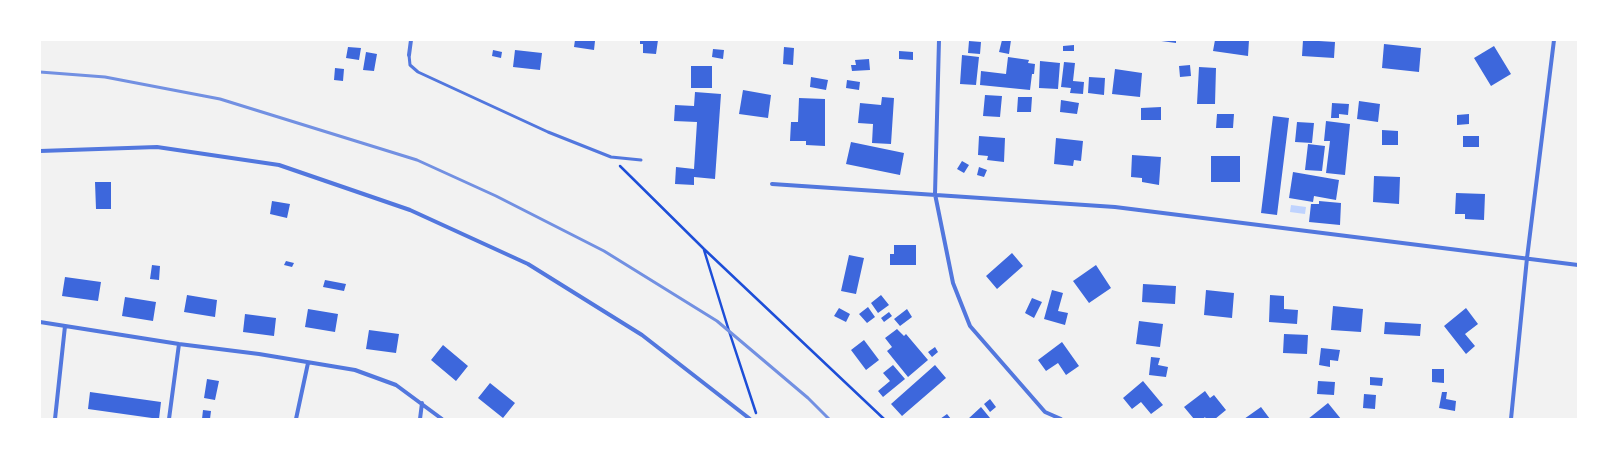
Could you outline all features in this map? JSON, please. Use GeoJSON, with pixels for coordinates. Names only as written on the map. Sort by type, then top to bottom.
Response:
{"type":"FeatureCollection","features":[{"type":"Feature","properties":{"kind":"street"},"geometry":{"type":"LineString","coordinates":[[409,55],[411,40]]}},
{"type":"Feature","properties":{"kind":"street"},"geometry":{"type":"LineString","coordinates":[[938,40],[935,194],[952,283],[970,326],[1045,412],[1061,419]]}},
{"type":"Feature","properties":{"kind":"street"},"geometry":{"type":"LineString","coordinates":[[1511,419],[1528,258],[1554,40]]}},
{"type":"Feature","properties":{"kind":"street"},"geometry":{"type":"LineString","coordinates":[[40,151],[157,147],[279,165],[410,210],[528,264],[642,335],[750,419]]}},
{"type":"Feature","properties":{"kind":"street"},"geometry":{"type":"LineString","coordinates":[[772,184],[1115,207],[1578,265]]}},
{"type":"Feature","properties":{"kind":"street"},"geometry":{"type":"LineString","coordinates":[[40,322],[179,344],[259,354],[355,370],[396,385],[442,419]]}},
{"type":"Feature","properties":{"kind":"street"},"geometry":{"type":"LineString","coordinates":[[56,419],[65,326]]}},
{"type":"Feature","properties":{"kind":"street"},"geometry":{"type":"LineString","coordinates":[[169,419],[179,344]]}},
{"type":"Feature","properties":{"kind":"street"},"geometry":{"type":"LineString","coordinates":[[296,419],[308,363]]}},
{"type":"Feature","properties":{"kind":"street"},"geometry":{"type":"LineString","coordinates":[[420,419],[422,403]]}},
{"type":"Feature","properties":{"kind":"lane"},"geometry":{"type":"LineString","coordinates":[[409,55],[410,65],[418,72],[548,132],[611,157],[641,160]]}},
{"type":"Feature","properties":{"kind":"path"},"geometry":{"type":"LineString","coordinates":[[611,157],[704,249],[884,419]]}},
{"type":"Feature","properties":{"kind":"path"},"geometry":{"type":"LineString","coordinates":[[704,249],[758,419]]}},
{"type":"Feature","properties":{"kind":"water"},"geometry":{"type":"Polygon","coordinates":[[[1291,205],[1306,207],[1305,214],[1290,212],[1291,205]]]}},
{"type":"Feature","properties":{"kind":"building"},"geometry":{"type":"Polygon","coordinates":[[[575,40],[595,41],[594,50],[574,47],[575,40]]]}},
{"type":"Feature","properties":{"kind":"building"},"geometry":{"type":"Polygon","coordinates":[[[640,40],[658,40],[656,54],[643,53],[643,44],[640,44],[640,40]]]}},
{"type":"Feature","properties":{"kind":"building"},"geometry":{"type":"Polygon","coordinates":[[[1002,40],[1011,40],[1009,54],[999,52],[1002,40]]]}},
{"type":"Feature","properties":{"kind":"building"},"geometry":{"type":"Polygon","coordinates":[[[1154,40],[1176,40],[1176,43],[1154,40]]]}},
{"type":"Feature","properties":{"kind":"building"},"geometry":{"type":"Polygon","coordinates":[[[1215,40],[1249,40],[1248,56],[1213,51],[1215,40]]]}},
{"type":"Feature","properties":{"kind":"building"},"geometry":{"type":"Polygon","coordinates":[[[1303,40],[1335,42],[1334,58],[1302,56],[1303,40]]]}},
{"type":"Feature","properties":{"kind":"building"},"geometry":{"type":"Polygon","coordinates":[[[969,41],[981,42],[980,54],[968,53],[969,41]]]}},
{"type":"Feature","properties":{"kind":"building"},"geometry":{"type":"Polygon","coordinates":[[[1384,44],[1421,48],[1419,72],[1382,68],[1384,44]]]}},
{"type":"Feature","properties":{"kind":"building"},"geometry":{"type":"Polygon","coordinates":[[[1074,45],[1074,51],[1063,51],[1063,46],[1074,45]]]}},
{"type":"Feature","properties":{"kind":"building"},"geometry":{"type":"Polygon","coordinates":[[[1494,46],[1511,74],[1491,86],[1474,58],[1494,46]]]}},
{"type":"Feature","properties":{"kind":"building"},"geometry":{"type":"Polygon","coordinates":[[[348,47],[361,48],[359,60],[346,58],[348,47]]]}},
{"type":"Feature","properties":{"kind":"building"},"geometry":{"type":"Polygon","coordinates":[[[784,47],[794,48],[793,65],[783,64],[784,47]]]}},
{"type":"Feature","properties":{"kind":"building"},"geometry":{"type":"Polygon","coordinates":[[[713,49],[724,50],[723,59],[712,57],[713,49]]]}},
{"type":"Feature","properties":{"kind":"building"},"geometry":{"type":"Polygon","coordinates":[[[493,50],[502,52],[501,58],[492,56],[493,50]]]}},
{"type":"Feature","properties":{"kind":"building"},"geometry":{"type":"Polygon","coordinates":[[[515,50],[542,53],[540,70],[513,67],[515,50]]]}},
{"type":"Feature","properties":{"kind":"building"},"geometry":{"type":"Polygon","coordinates":[[[899,51],[913,52],[913,60],[899,59],[899,51]]]}},
{"type":"Feature","properties":{"kind":"building"},"geometry":{"type":"Polygon","coordinates":[[[366,52],[377,54],[374,71],[363,70],[366,52]]]}},
{"type":"Feature","properties":{"kind":"building"},"geometry":{"type":"Polygon","coordinates":[[[962,55],[979,57],[976,85],[960,84],[962,55]]]}},
{"type":"Feature","properties":{"kind":"building"},"geometry":{"type":"Polygon","coordinates":[[[1008,57],[1029,60],[1028,63],[1035,64],[1030,90],[980,85],[981,71],[1006,74],[1008,57]]]}},
{"type":"Feature","properties":{"kind":"building"},"geometry":{"type":"Polygon","coordinates":[[[869,59],[870,70],[852,71],[851,65],[856,65],[855,60],[869,59]]]}},
{"type":"Feature","properties":{"kind":"building"},"geometry":{"type":"Polygon","coordinates":[[[1040,61],[1060,63],[1058,89],[1039,88],[1040,61]]]}},
{"type":"Feature","properties":{"kind":"building"},"geometry":{"type":"Polygon","coordinates":[[[1064,62],[1075,63],[1073,81],[1084,82],[1083,94],[1070,93],[1071,88],[1061,87],[1064,62]]]}},
{"type":"Feature","properties":{"kind":"building"},"geometry":{"type":"Polygon","coordinates":[[[1190,65],[1191,76],[1180,77],[1179,66],[1190,65]]]}},
{"type":"Feature","properties":{"kind":"building"},"geometry":{"type":"Polygon","coordinates":[[[691,66],[712,66],[712,88],[691,88],[691,66]]]}},
{"type":"Feature","properties":{"kind":"building"},"geometry":{"type":"Polygon","coordinates":[[[1199,67],[1216,68],[1215,104],[1197,104],[1199,67]]]}},
{"type":"Feature","properties":{"kind":"building"},"geometry":{"type":"Polygon","coordinates":[[[335,68],[344,69],[343,81],[334,80],[335,68]]]}},
{"type":"Feature","properties":{"kind":"building"},"geometry":{"type":"Polygon","coordinates":[[[1115,69],[1142,73],[1140,97],[1112,94],[1115,69]]]}},
{"type":"Feature","properties":{"kind":"building"},"geometry":{"type":"Polygon","coordinates":[[[811,77],[828,80],[826,90],[810,87],[811,77]]]}},
{"type":"Feature","properties":{"kind":"building"},"geometry":{"type":"Polygon","coordinates":[[[1089,77],[1105,78],[1104,95],[1088,93],[1089,77]]]}},
{"type":"Feature","properties":{"kind":"building"},"geometry":{"type":"Polygon","coordinates":[[[847,80],[860,82],[859,90],[846,88],[847,80]]]}},
{"type":"Feature","properties":{"kind":"building"},"geometry":{"type":"Polygon","coordinates":[[[743,90],[771,95],[768,118],[739,114],[743,90]]]}},
{"type":"Feature","properties":{"kind":"building"},"geometry":{"type":"Polygon","coordinates":[[[695,92],[721,94],[715,179],[694,177],[694,185],[675,184],[676,167],[694,169],[697,122],[674,121],[675,105],[694,106],[695,92]]]}},
{"type":"Feature","properties":{"kind":"building"},"geometry":{"type":"Polygon","coordinates":[[[985,95],[1002,96],[1000,117],[983,116],[985,95]]]}},
{"type":"Feature","properties":{"kind":"building"},"geometry":{"type":"Polygon","coordinates":[[[882,97],[894,98],[891,144],[872,143],[873,124],[858,123],[860,103],[881,105],[882,97]]]}},
{"type":"Feature","properties":{"kind":"building"},"geometry":{"type":"Polygon","coordinates":[[[1018,97],[1032,97],[1031,112],[1017,112],[1018,97]]]}},
{"type":"Feature","properties":{"kind":"building"},"geometry":{"type":"Polygon","coordinates":[[[799,98],[825,99],[825,146],[806,145],[806,141],[790,141],[791,122],[798,122],[799,98]]]}},
{"type":"Feature","properties":{"kind":"building"},"geometry":{"type":"Polygon","coordinates":[[[1061,100],[1079,103],[1077,114],[1060,112],[1061,100]]]}},
{"type":"Feature","properties":{"kind":"building"},"geometry":{"type":"Polygon","coordinates":[[[1359,101],[1380,104],[1378,122],[1357,119],[1359,101]]]}},
{"type":"Feature","properties":{"kind":"building"},"geometry":{"type":"Polygon","coordinates":[[[1332,103],[1349,104],[1348,115],[1339,114],[1339,118],[1331,118],[1332,103]]]}},
{"type":"Feature","properties":{"kind":"building"},"geometry":{"type":"Polygon","coordinates":[[[1161,107],[1161,120],[1141,120],[1141,108],[1161,107]]]}},
{"type":"Feature","properties":{"kind":"building"},"geometry":{"type":"Polygon","coordinates":[[[1217,114],[1234,114],[1233,128],[1216,128],[1217,114]]]}},
{"type":"Feature","properties":{"kind":"building"},"geometry":{"type":"Polygon","coordinates":[[[1469,114],[1469,124],[1457,125],[1457,115],[1469,114]]]}},
{"type":"Feature","properties":{"kind":"building"},"geometry":{"type":"Polygon","coordinates":[[[1273,116],[1289,118],[1277,215],[1261,213],[1273,116]]]}},
{"type":"Feature","properties":{"kind":"building"},"geometry":{"type":"Polygon","coordinates":[[[1326,121],[1350,124],[1345,175],[1326,173],[1330,141],[1324,141],[1326,121]]]}},
{"type":"Feature","properties":{"kind":"building"},"geometry":{"type":"Polygon","coordinates":[[[1297,122],[1314,123],[1312,143],[1295,142],[1297,122]]]}},
{"type":"Feature","properties":{"kind":"building"},"geometry":{"type":"Polygon","coordinates":[[[1382,130],[1398,131],[1398,145],[1382,145],[1382,130]]]}},
{"type":"Feature","properties":{"kind":"building"},"geometry":{"type":"Polygon","coordinates":[[[979,136],[1005,138],[1004,162],[987,160],[988,156],[978,155],[979,136]]]}},
{"type":"Feature","properties":{"kind":"building"},"geometry":{"type":"Polygon","coordinates":[[[1463,136],[1479,136],[1479,147],[1463,147],[1463,136]]]}},
{"type":"Feature","properties":{"kind":"building"},"geometry":{"type":"Polygon","coordinates":[[[1056,138],[1083,141],[1081,161],[1074,160],[1073,166],[1054,164],[1056,138]]]}},
{"type":"Feature","properties":{"kind":"building"},"geometry":{"type":"Polygon","coordinates":[[[851,142],[904,153],[900,175],[846,164],[851,142]]]}},
{"type":"Feature","properties":{"kind":"building"},"geometry":{"type":"Polygon","coordinates":[[[1308,144],[1325,146],[1322,171],[1305,170],[1308,144]]]}},
{"type":"Feature","properties":{"kind":"building"},"geometry":{"type":"Polygon","coordinates":[[[1132,155],[1161,157],[1159,185],[1142,182],[1142,178],[1131,177],[1132,155]]]}},
{"type":"Feature","properties":{"kind":"building"},"geometry":{"type":"Polygon","coordinates":[[[1211,156],[1240,156],[1240,182],[1211,182],[1211,156]]]}},
{"type":"Feature","properties":{"kind":"building"},"geometry":{"type":"Polygon","coordinates":[[[962,161],[969,165],[964,173],[957,169],[962,161]]]}},
{"type":"Feature","properties":{"kind":"building"},"geometry":{"type":"Polygon","coordinates":[[[979,167],[987,170],[984,177],[977,175],[979,167]]]}},
{"type":"Feature","properties":{"kind":"building"},"geometry":{"type":"Polygon","coordinates":[[[1293,172],[1339,180],[1336,200],[1314,196],[1313,202],[1289,198],[1293,172]]]}},
{"type":"Feature","properties":{"kind":"building"},"geometry":{"type":"Polygon","coordinates":[[[1374,176],[1400,177],[1399,204],[1373,202],[1374,176]]]}},
{"type":"Feature","properties":{"kind":"building"},"geometry":{"type":"Polygon","coordinates":[[[95,182],[111,182],[111,209],[96,209],[95,182]]]}},
{"type":"Feature","properties":{"kind":"building"},"geometry":{"type":"Polygon","coordinates":[[[1456,193],[1485,194],[1484,220],[1465,219],[1465,214],[1455,214],[1456,193]]]}},
{"type":"Feature","properties":{"kind":"building"},"geometry":{"type":"Polygon","coordinates":[[[272,201],[290,204],[287,218],[270,214],[272,201]]]}},
{"type":"Feature","properties":{"kind":"building"},"geometry":{"type":"Polygon","coordinates":[[[1319,201],[1341,203],[1340,225],[1309,222],[1311,204],[1319,204],[1319,201]]]}},
{"type":"Feature","properties":{"kind":"building"},"geometry":{"type":"Polygon","coordinates":[[[894,245],[916,245],[916,265],[890,265],[890,254],[894,254],[894,245]]]}},
{"type":"Feature","properties":{"kind":"building"},"geometry":{"type":"Polygon","coordinates":[[[1012,253],[1023,266],[997,289],[986,276],[1012,253]]]}},
{"type":"Feature","properties":{"kind":"building"},"geometry":{"type":"Polygon","coordinates":[[[849,255],[864,258],[856,294],[841,291],[849,255]]]}},
{"type":"Feature","properties":{"kind":"building"},"geometry":{"type":"Polygon","coordinates":[[[286,261],[294,263],[292,267],[284,265],[286,261]]]}},
{"type":"Feature","properties":{"kind":"building"},"geometry":{"type":"Polygon","coordinates":[[[152,265],[160,266],[159,280],[150,279],[152,265]]]}},
{"type":"Feature","properties":{"kind":"building"},"geometry":{"type":"Polygon","coordinates":[[[1096,265],[1111,288],[1089,303],[1073,281],[1096,265]]]}},
{"type":"Feature","properties":{"kind":"building"},"geometry":{"type":"Polygon","coordinates":[[[65,277],[101,282],[98,301],[62,296],[65,277]]]}},
{"type":"Feature","properties":{"kind":"building"},"geometry":{"type":"Polygon","coordinates":[[[325,280],[346,284],[344,291],[323,287],[325,280]]]}},
{"type":"Feature","properties":{"kind":"building"},"geometry":{"type":"Polygon","coordinates":[[[1143,284],[1176,286],[1175,304],[1142,302],[1143,284]]]}},
{"type":"Feature","properties":{"kind":"building"},"geometry":{"type":"Polygon","coordinates":[[[1052,290],[1063,293],[1058,311],[1068,313],[1065,325],[1044,319],[1052,290]]]}},
{"type":"Feature","properties":{"kind":"building"},"geometry":{"type":"Polygon","coordinates":[[[1206,290],[1234,293],[1232,318],[1204,315],[1206,290]]]}},
{"type":"Feature","properties":{"kind":"building"},"geometry":{"type":"Polygon","coordinates":[[[187,295],[217,300],[215,317],[184,312],[187,295]]]}},
{"type":"Feature","properties":{"kind":"building"},"geometry":{"type":"Polygon","coordinates":[[[881,295],[889,305],[878,313],[871,303],[881,295]]]}},
{"type":"Feature","properties":{"kind":"building"},"geometry":{"type":"Polygon","coordinates":[[[1270,295],[1284,296],[1284,309],[1298,310],[1297,324],[1269,322],[1270,295]]]}},
{"type":"Feature","properties":{"kind":"building"},"geometry":{"type":"Polygon","coordinates":[[[125,297],[156,302],[153,321],[122,316],[125,297]]]}},
{"type":"Feature","properties":{"kind":"building"},"geometry":{"type":"Polygon","coordinates":[[[1032,298],[1042,302],[1034,318],[1025,313],[1032,298]]]}},
{"type":"Feature","properties":{"kind":"building"},"geometry":{"type":"Polygon","coordinates":[[[1333,306],[1363,309],[1361,332],[1331,330],[1333,306]]]}},
{"type":"Feature","properties":{"kind":"building"},"geometry":{"type":"Polygon","coordinates":[[[868,307],[875,317],[867,323],[859,314],[868,307]]]}},
{"type":"Feature","properties":{"kind":"building"},"geometry":{"type":"Polygon","coordinates":[[[839,308],[850,314],[846,322],[834,316],[839,308]]]}},
{"type":"Feature","properties":{"kind":"building"},"geometry":{"type":"Polygon","coordinates":[[[1466,308],[1478,324],[1465,334],[1475,346],[1466,354],[1444,326],[1466,308]]]}},
{"type":"Feature","properties":{"kind":"building"},"geometry":{"type":"Polygon","coordinates":[[[308,309],[338,314],[335,332],[305,327],[308,309]]]}},
{"type":"Feature","properties":{"kind":"building"},"geometry":{"type":"Polygon","coordinates":[[[907,309],[912,317],[900,326],[894,319],[907,309]]]}},
{"type":"Feature","properties":{"kind":"building"},"geometry":{"type":"Polygon","coordinates":[[[889,312],[892,316],[884,322],[881,318],[889,312]]]}},
{"type":"Feature","properties":{"kind":"building"},"geometry":{"type":"Polygon","coordinates":[[[245,314],[276,318],[274,336],[243,332],[245,314]]]}},
{"type":"Feature","properties":{"kind":"building"},"geometry":{"type":"Polygon","coordinates":[[[1139,321],[1163,324],[1160,347],[1136,344],[1139,321]]]}},
{"type":"Feature","properties":{"kind":"building"},"geometry":{"type":"Polygon","coordinates":[[[1385,322],[1421,324],[1420,336],[1384,334],[1385,322]]]}},
{"type":"Feature","properties":{"kind":"building"},"geometry":{"type":"Polygon","coordinates":[[[897,329],[904,336],[906,334],[928,360],[908,377],[887,351],[892,347],[885,338],[897,329]]]}},
{"type":"Feature","properties":{"kind":"building"},"geometry":{"type":"Polygon","coordinates":[[[369,330],[399,334],[396,353],[366,349],[369,330]]]}},
{"type":"Feature","properties":{"kind":"building"},"geometry":{"type":"Polygon","coordinates":[[[1284,334],[1308,335],[1307,354],[1283,353],[1284,334]]]}},
{"type":"Feature","properties":{"kind":"building"},"geometry":{"type":"Polygon","coordinates":[[[864,340],[879,360],[866,370],[851,350],[864,340]]]}},
{"type":"Feature","properties":{"kind":"building"},"geometry":{"type":"Polygon","coordinates":[[[1062,342],[1079,366],[1066,375],[1058,363],[1046,371],[1038,360],[1062,342]]]}},
{"type":"Feature","properties":{"kind":"building"},"geometry":{"type":"Polygon","coordinates":[[[443,345],[468,366],[456,381],[431,360],[443,345]]]}},
{"type":"Feature","properties":{"kind":"building"},"geometry":{"type":"Polygon","coordinates":[[[935,347],[938,352],[932,357],[928,352],[935,347]]]}},
{"type":"Feature","properties":{"kind":"building"},"geometry":{"type":"Polygon","coordinates":[[[1321,348],[1340,350],[1338,361],[1330,360],[1330,367],[1319,365],[1321,348]]]}},
{"type":"Feature","properties":{"kind":"building"},"geometry":{"type":"Polygon","coordinates":[[[1151,357],[1160,358],[1158,365],[1168,367],[1166,377],[1149,375],[1151,357]]]}},
{"type":"Feature","properties":{"kind":"building"},"geometry":{"type":"Polygon","coordinates":[[[893,365],[905,379],[883,397],[878,391],[890,381],[883,373],[893,365]]]}},
{"type":"Feature","properties":{"kind":"building"},"geometry":{"type":"Polygon","coordinates":[[[935,365],[946,378],[902,416],[891,404],[935,365]]]}},
{"type":"Feature","properties":{"kind":"building"},"geometry":{"type":"Polygon","coordinates":[[[1432,369],[1444,369],[1444,383],[1432,382],[1432,369]]]}},
{"type":"Feature","properties":{"kind":"building"},"geometry":{"type":"Polygon","coordinates":[[[1370,377],[1383,378],[1382,386],[1370,385],[1370,377]]]}},
{"type":"Feature","properties":{"kind":"building"},"geometry":{"type":"Polygon","coordinates":[[[207,379],[219,381],[215,400],[204,398],[207,379]]]}},
{"type":"Feature","properties":{"kind":"building"},"geometry":{"type":"Polygon","coordinates":[[[1143,381],[1163,405],[1151,414],[1141,402],[1132,409],[1123,398],[1143,381]]]}},
{"type":"Feature","properties":{"kind":"building"},"geometry":{"type":"Polygon","coordinates":[[[1318,381],[1335,382],[1334,395],[1317,394],[1318,381]]]}},
{"type":"Feature","properties":{"kind":"building"},"geometry":{"type":"Polygon","coordinates":[[[490,383],[515,403],[503,418],[478,398],[490,383]]]}},
{"type":"Feature","properties":{"kind":"building"},"geometry":{"type":"Polygon","coordinates":[[[1205,391],[1210,398],[1214,395],[1226,410],[1215,419],[1206,419],[1205,417],[1203,419],[1194,419],[1184,407],[1205,391]]]}},
{"type":"Feature","properties":{"kind":"building"},"geometry":{"type":"Polygon","coordinates":[[[90,392],[161,402],[159,419],[88,409],[90,392]]]}},
{"type":"Feature","properties":{"kind":"building"},"geometry":{"type":"Polygon","coordinates":[[[1442,392],[1447,392],[1446,399],[1456,401],[1455,411],[1439,408],[1442,392]]]}},
{"type":"Feature","properties":{"kind":"building"},"geometry":{"type":"Polygon","coordinates":[[[1364,394],[1376,395],[1375,409],[1363,408],[1364,394]]]}},
{"type":"Feature","properties":{"kind":"building"},"geometry":{"type":"Polygon","coordinates":[[[990,399],[996,407],[990,412],[984,404],[990,399]]]}},
{"type":"Feature","properties":{"kind":"building"},"geometry":{"type":"Polygon","coordinates":[[[1328,403],[1341,419],[1308,419],[1328,403]]]}},
{"type":"Feature","properties":{"kind":"building"},"geometry":{"type":"Polygon","coordinates":[[[981,407],[990,418],[968,419],[981,407]]]}},
{"type":"Feature","properties":{"kind":"building"},"geometry":{"type":"Polygon","coordinates":[[[1261,407],[1270,419],[1244,419],[1261,407]]]}},
{"type":"Feature","properties":{"kind":"building"},"geometry":{"type":"Polygon","coordinates":[[[203,410],[211,411],[210,419],[202,419],[203,410]]]}},
{"type":"Feature","properties":{"kind":"building"},"geometry":{"type":"Polygon","coordinates":[[[947,414],[951,419],[940,419],[947,414]]]}},
{"type":"Feature","properties":{"kind":"railway"},"geometry":{"type":"LineString","coordinates":[[40,72],[105,77],[220,99],[417,160],[496,196],[604,251],[717,321],[808,398],[829,419]]}}]}
